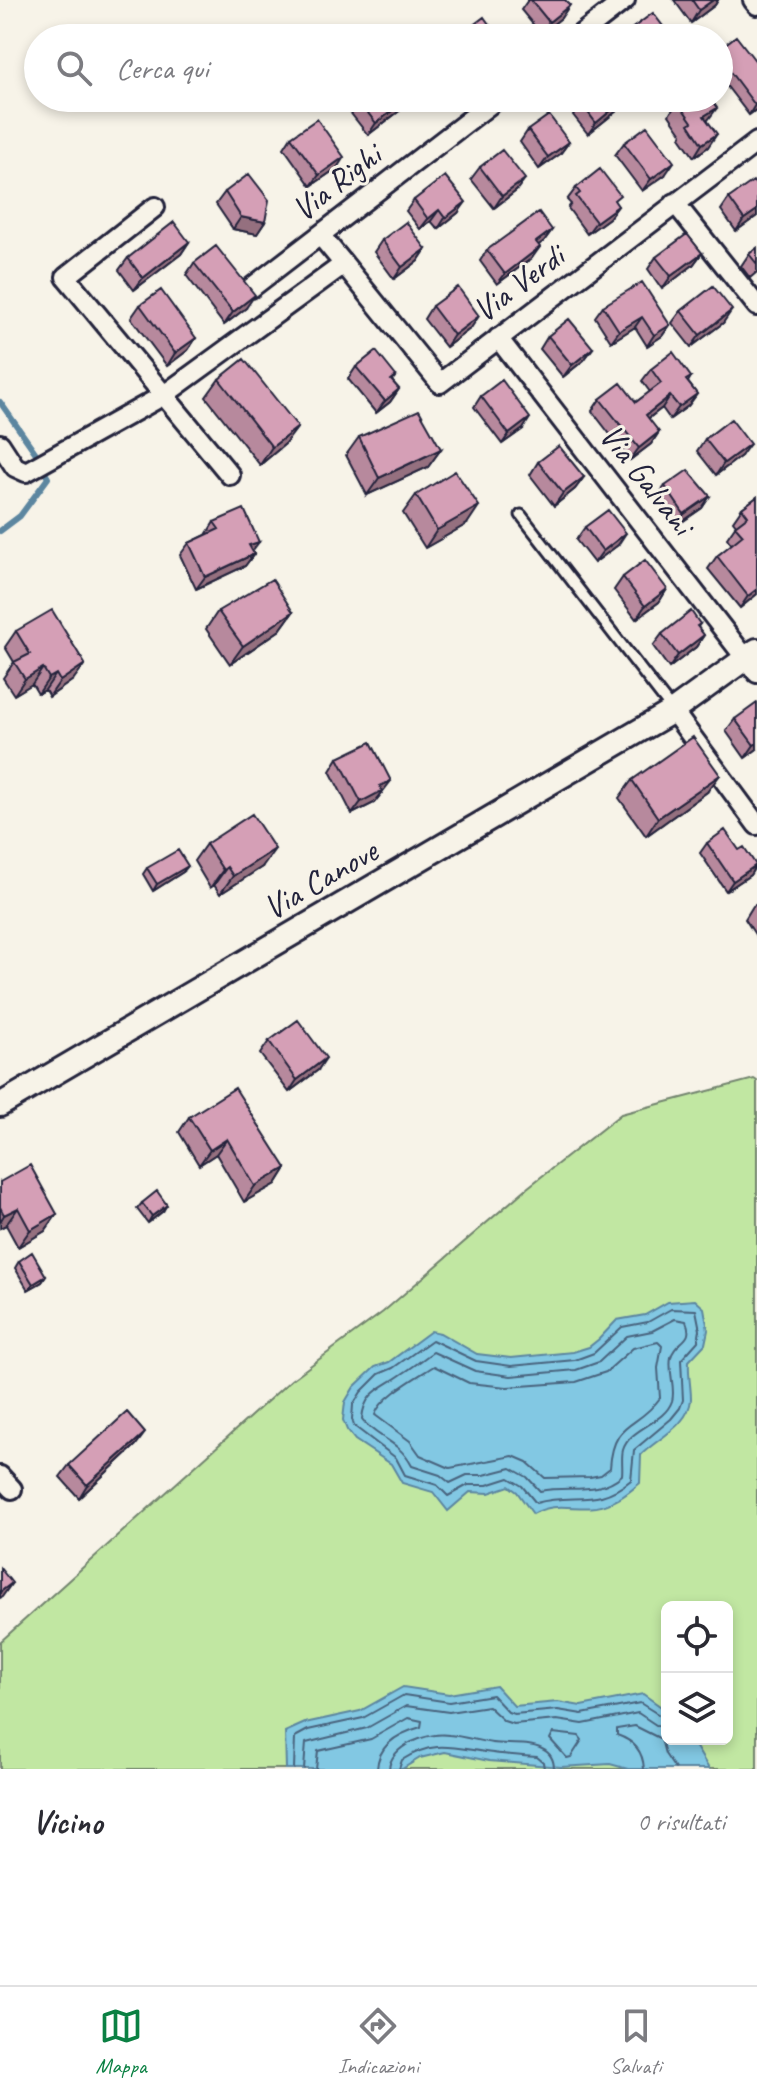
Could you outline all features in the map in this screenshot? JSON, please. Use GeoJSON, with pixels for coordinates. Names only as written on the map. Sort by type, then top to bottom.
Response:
{"type":"FeatureCollection","features":[{"type":"Feature","properties":{"kind":"street"},"geometry":{"type":"LineString","coordinates":[[594,24],[625,0]]}},
{"type":"Feature","properties":{"kind":"street"},"geometry":{"type":"LineString","coordinates":[[753,0],[757,5]]}},
{"type":"Feature","properties":{"kind":"street","name":"Via Righi"},"geometry":{"type":"LineString","coordinates":[[251,288],[480,112]]}},
{"type":"Feature","properties":{"kind":"street","name":"Via Verdi"},"geometry":{"type":"LineString","coordinates":[[320,235],[440,383],[757,142]]}},
{"type":"Feature","properties":{"kind":"street"},"geometry":{"type":"LineString","coordinates":[[675,203],[757,306]]}},
{"type":"Feature","properties":{"kind":"street"},"geometry":{"type":"LineString","coordinates":[[155,207],[66,277],[230,475]]}},
{"type":"Feature","properties":{"kind":"street"},"geometry":{"type":"LineString","coordinates":[[0,444],[15,467],[26,472],[164,395],[344,264]]}},
{"type":"Feature","properties":{"kind":"street","name":"Via Galvani"},"geometry":{"type":"LineString","coordinates":[[498,338],[753,661]]}},
{"type":"Feature","properties":{"kind":"street","name":"Via Canove"},"geometry":{"type":"LineString","coordinates":[[0,1105],[673,711],[753,661]]}},
{"type":"Feature","properties":{"kind":"street"},"geometry":{"type":"LineString","coordinates":[[673,711],[757,825]]}},
{"type":"Feature","properties":{"kind":"lane"},"geometry":{"type":"LineString","coordinates":[[521,515],[673,711]]}},
{"type":"Feature","properties":{"kind":"green space"},"geometry":{"type":"Polygon","coordinates":[[[754,1079],[757,1081],[757,1769],[0,1769],[0,1642],[291,1380],[383,1312],[527,1188],[621,1114],[754,1079]]]}},
{"type":"Feature","properties":{"kind":"water"},"geometry":{"type":"Polygon","coordinates":[[[695,1300],[704,1308],[708,1330],[705,1344],[689,1361],[689,1408],[679,1424],[641,1455],[640,1483],[608,1504],[588,1508],[549,1508],[533,1514],[509,1486],[489,1493],[470,1492],[448,1511],[433,1492],[402,1483],[391,1464],[355,1440],[343,1420],[345,1402],[354,1387],[375,1367],[389,1362],[431,1331],[477,1354],[511,1358],[573,1352],[589,1347],[617,1320],[645,1315],[668,1302],[695,1300]]]}},
{"type":"Feature","properties":{"kind":"water"},"geometry":{"type":"Polygon","coordinates":[[[496,1686],[514,1706],[558,1702],[581,1706],[643,1694],[661,1707],[661,1745],[695,1745],[709,1769],[628,1769],[610,1764],[561,1767],[489,1761],[445,1752],[420,1758],[402,1769],[286,1769],[285,1732],[305,1723],[360,1711],[403,1687],[449,1694],[496,1686]]]}},
{"type":"Feature","properties":{"kind":"building"},"geometry":{"type":"Polygon","coordinates":[[[531,0],[565,0],[570,5],[549,22],[531,0]]]}},
{"type":"Feature","properties":{"kind":"building"},"geometry":{"type":"Polygon","coordinates":[[[692,0],[713,0],[699,10],[692,0]]]}},
{"type":"Feature","properties":{"kind":"building"},"geometry":{"type":"Polygon","coordinates":[[[653,13],[661,24],[638,24],[653,13]]]}},
{"type":"Feature","properties":{"kind":"building"},"geometry":{"type":"Polygon","coordinates":[[[484,17],[489,24],[475,24],[484,17]]]}},
{"type":"Feature","properties":{"kind":"building"},"geometry":{"type":"Polygon","coordinates":[[[736,36],[757,63],[755,105],[733,76],[733,38],[736,36]]]}},
{"type":"Feature","properties":{"kind":"building"},"geometry":{"type":"Polygon","coordinates":[[[367,112],[391,112],[376,123],[367,112]]]}},
{"type":"Feature","properties":{"kind":"building"},"geometry":{"type":"Polygon","coordinates":[[[588,112],[609,112],[596,123],[588,112]]]}},
{"type":"Feature","properties":{"kind":"building"},"geometry":{"type":"Polygon","coordinates":[[[685,112],[710,112],[704,116],[717,134],[702,144],[689,124],[692,122],[685,112]]]}},
{"type":"Feature","properties":{"kind":"building"},"geometry":{"type":"Polygon","coordinates":[[[549,115],[569,142],[548,157],[528,130],[549,115]]]}},
{"type":"Feature","properties":{"kind":"building"},"geometry":{"type":"Polygon","coordinates":[[[317,119],[344,157],[319,175],[291,137],[317,119]]]}},
{"type":"Feature","properties":{"kind":"building"},"geometry":{"type":"Polygon","coordinates":[[[647,126],[674,162],[651,179],[624,143],[647,126]]]}},
{"type":"Feature","properties":{"kind":"building"},"geometry":{"type":"Polygon","coordinates":[[[502,150],[525,179],[502,196],[480,167],[502,150]]]}},
{"type":"Feature","properties":{"kind":"building"},"geometry":{"type":"Polygon","coordinates":[[[600,169],[620,195],[614,200],[618,206],[596,222],[576,196],[580,193],[576,188],[600,169]]]}},
{"type":"Feature","properties":{"kind":"building"},"geometry":{"type":"Polygon","coordinates":[[[249,174],[269,200],[265,222],[241,217],[225,192],[249,174]]]}},
{"type":"Feature","properties":{"kind":"building"},"geometry":{"type":"Polygon","coordinates":[[[445,176],[466,202],[445,218],[439,210],[428,219],[414,200],[445,176]]]}},
{"type":"Feature","properties":{"kind":"building"},"geometry":{"type":"Polygon","coordinates":[[[753,181],[757,186],[757,210],[744,219],[729,198],[753,181]]]}},
{"type":"Feature","properties":{"kind":"building"},"geometry":{"type":"Polygon","coordinates":[[[539,212],[552,230],[536,242],[540,247],[505,274],[487,250],[539,212]]]}},
{"type":"Feature","properties":{"kind":"building"},"geometry":{"type":"Polygon","coordinates":[[[174,222],[189,242],[143,278],[128,258],[174,222]]]}},
{"type":"Feature","properties":{"kind":"building"},"geometry":{"type":"Polygon","coordinates":[[[406,222],[426,249],[402,267],[382,240],[406,222]]]}},
{"type":"Feature","properties":{"kind":"building"},"geometry":{"type":"Polygon","coordinates":[[[687,234],[702,253],[671,276],[656,257],[687,234]]]}},
{"type":"Feature","properties":{"kind":"building"},"geometry":{"type":"Polygon","coordinates":[[[216,246],[255,295],[233,312],[194,263],[216,246]]]}},
{"type":"Feature","properties":{"kind":"building"},"geometry":{"type":"Polygon","coordinates":[[[757,248],[757,264],[749,254],[757,248]]]}},
{"type":"Feature","properties":{"kind":"building"},"geometry":{"type":"Polygon","coordinates":[[[642,282],[670,325],[654,335],[642,317],[619,331],[603,306],[642,282]]]}},
{"type":"Feature","properties":{"kind":"building"},"geometry":{"type":"Polygon","coordinates":[[[713,286],[732,310],[700,335],[681,311],[713,286]]]}},
{"type":"Feature","properties":{"kind":"building"},"geometry":{"type":"Polygon","coordinates":[[[458,287],[479,316],[454,335],[432,306],[458,287]]]}},
{"type":"Feature","properties":{"kind":"building"},"geometry":{"type":"Polygon","coordinates":[[[161,290],[196,338],[175,353],[140,305],[161,290]]]}},
{"type":"Feature","properties":{"kind":"building"},"geometry":{"type":"Polygon","coordinates":[[[569,319],[593,348],[572,365],[548,336],[569,319]]]}},
{"type":"Feature","properties":{"kind":"building"},"geometry":{"type":"Polygon","coordinates":[[[376,351],[396,376],[391,380],[399,389],[385,401],[356,367],[376,351]]]}},
{"type":"Feature","properties":{"kind":"building"},"geometry":{"type":"Polygon","coordinates":[[[673,352],[691,377],[686,380],[697,394],[679,407],[670,396],[646,415],[659,432],[639,448],[600,399],[621,383],[636,402],[661,383],[651,369],[673,352]]]}},
{"type":"Feature","properties":{"kind":"building"},"geometry":{"type":"Polygon","coordinates":[[[244,359],[298,427],[272,447],[219,379],[244,359]]]}},
{"type":"Feature","properties":{"kind":"building"},"geometry":{"type":"Polygon","coordinates":[[[502,380],[530,418],[509,434],[481,396],[502,380]]]}},
{"type":"Feature","properties":{"kind":"building"},"geometry":{"type":"Polygon","coordinates":[[[419,410],[441,449],[379,478],[359,437],[419,410]]]}},
{"type":"Feature","properties":{"kind":"building"},"geometry":{"type":"Polygon","coordinates":[[[731,419],[750,444],[724,463],[705,439],[731,419]]]}},
{"type":"Feature","properties":{"kind":"building"},"geometry":{"type":"Polygon","coordinates":[[[559,446],[584,477],[563,493],[538,462],[559,446]]]}},
{"type":"Feature","properties":{"kind":"building"},"geometry":{"type":"Polygon","coordinates":[[[688,470],[710,496],[684,514],[665,486],[688,470]]]}},
{"type":"Feature","properties":{"kind":"building"},"geometry":{"type":"Polygon","coordinates":[[[455,471],[479,506],[437,530],[416,495],[455,471]]]}},
{"type":"Feature","properties":{"kind":"building"},"geometry":{"type":"Polygon","coordinates":[[[757,497],[757,589],[748,596],[717,556],[743,535],[735,526],[748,516],[742,508],[757,497]]]}},
{"type":"Feature","properties":{"kind":"building"},"geometry":{"type":"Polygon","coordinates":[[[244,509],[259,542],[249,545],[254,554],[205,577],[189,543],[219,529],[214,522],[244,509]]]}},
{"type":"Feature","properties":{"kind":"building"},"geometry":{"type":"Polygon","coordinates":[[[608,510],[626,533],[603,551],[585,527],[608,510]]]}},
{"type":"Feature","properties":{"kind":"building"},"geometry":{"type":"Polygon","coordinates":[[[645,560],[667,589],[645,606],[623,577],[645,560]]]}},
{"type":"Feature","properties":{"kind":"building"},"geometry":{"type":"Polygon","coordinates":[[[272,579],[293,612],[243,646],[218,611],[272,579]]]}},
{"type":"Feature","properties":{"kind":"building"},"geometry":{"type":"Polygon","coordinates":[[[52,610],[85,664],[60,681],[56,674],[49,678],[43,668],[25,679],[14,662],[30,654],[16,631],[52,610]]]}},
{"type":"Feature","properties":{"kind":"building"},"geometry":{"type":"Polygon","coordinates":[[[691,611],[704,635],[678,655],[662,634],[691,611]]]}},
{"type":"Feature","properties":{"kind":"building"},"geometry":{"type":"Polygon","coordinates":[[[757,703],[757,743],[754,745],[735,719],[757,703]]]}},
{"type":"Feature","properties":{"kind":"building"},"geometry":{"type":"Polygon","coordinates":[[[693,737],[720,775],[658,818],[632,780],[693,737]]]}},
{"type":"Feature","properties":{"kind":"building"},"geometry":{"type":"Polygon","coordinates":[[[371,742],[391,781],[380,786],[382,791],[361,802],[338,758],[371,742]]]}},
{"type":"Feature","properties":{"kind":"building"},"geometry":{"type":"Polygon","coordinates":[[[252,814],[275,849],[233,876],[227,867],[223,870],[206,844],[252,814]]]}},
{"type":"Feature","properties":{"kind":"building"},"geometry":{"type":"Polygon","coordinates":[[[725,830],[739,850],[744,847],[756,865],[733,881],[707,843],[725,830]]]}},
{"type":"Feature","properties":{"kind":"building"},"geometry":{"type":"Polygon","coordinates":[[[178,850],[188,866],[157,884],[147,868],[178,850]]]}},
{"type":"Feature","properties":{"kind":"building"},"geometry":{"type":"Polygon","coordinates":[[[298,1020],[326,1058],[297,1080],[269,1041],[298,1020]]]}},
{"type":"Feature","properties":{"kind":"building"},"geometry":{"type":"Polygon","coordinates":[[[235,1088],[286,1168],[255,1186],[227,1139],[210,1150],[189,1117],[235,1088]]]}},
{"type":"Feature","properties":{"kind":"building"},"geometry":{"type":"Polygon","coordinates":[[[30,1165],[57,1214],[30,1230],[18,1208],[4,1215],[0,1207],[0,1182],[30,1165]]]}},
{"type":"Feature","properties":{"kind":"building"},"geometry":{"type":"Polygon","coordinates":[[[157,1191],[167,1205],[152,1216],[142,1203],[157,1191]]]}},
{"type":"Feature","properties":{"kind":"building"},"geometry":{"type":"Polygon","coordinates":[[[32,1252],[46,1276],[33,1284],[19,1261],[32,1252]]]}},
{"type":"Feature","properties":{"kind":"building"},"geometry":{"type":"Polygon","coordinates":[[[127,1412],[145,1433],[87,1485],[69,1465],[127,1412]]]}},
{"type":"Feature","properties":{"kind":"building"},"geometry":{"type":"Polygon","coordinates":[[[0,1568],[12,1583],[0,1592],[0,1568]]]}},
{"type":"Feature","properties":{"kind":"waterway"},"geometry":{"type":"LineString","coordinates":[[0,402],[35,452]]}},
{"type":"Feature","properties":{"kind":"waterway"},"geometry":{"type":"LineString","coordinates":[[0,531],[20,516],[48,478],[44,471]]}}]}
